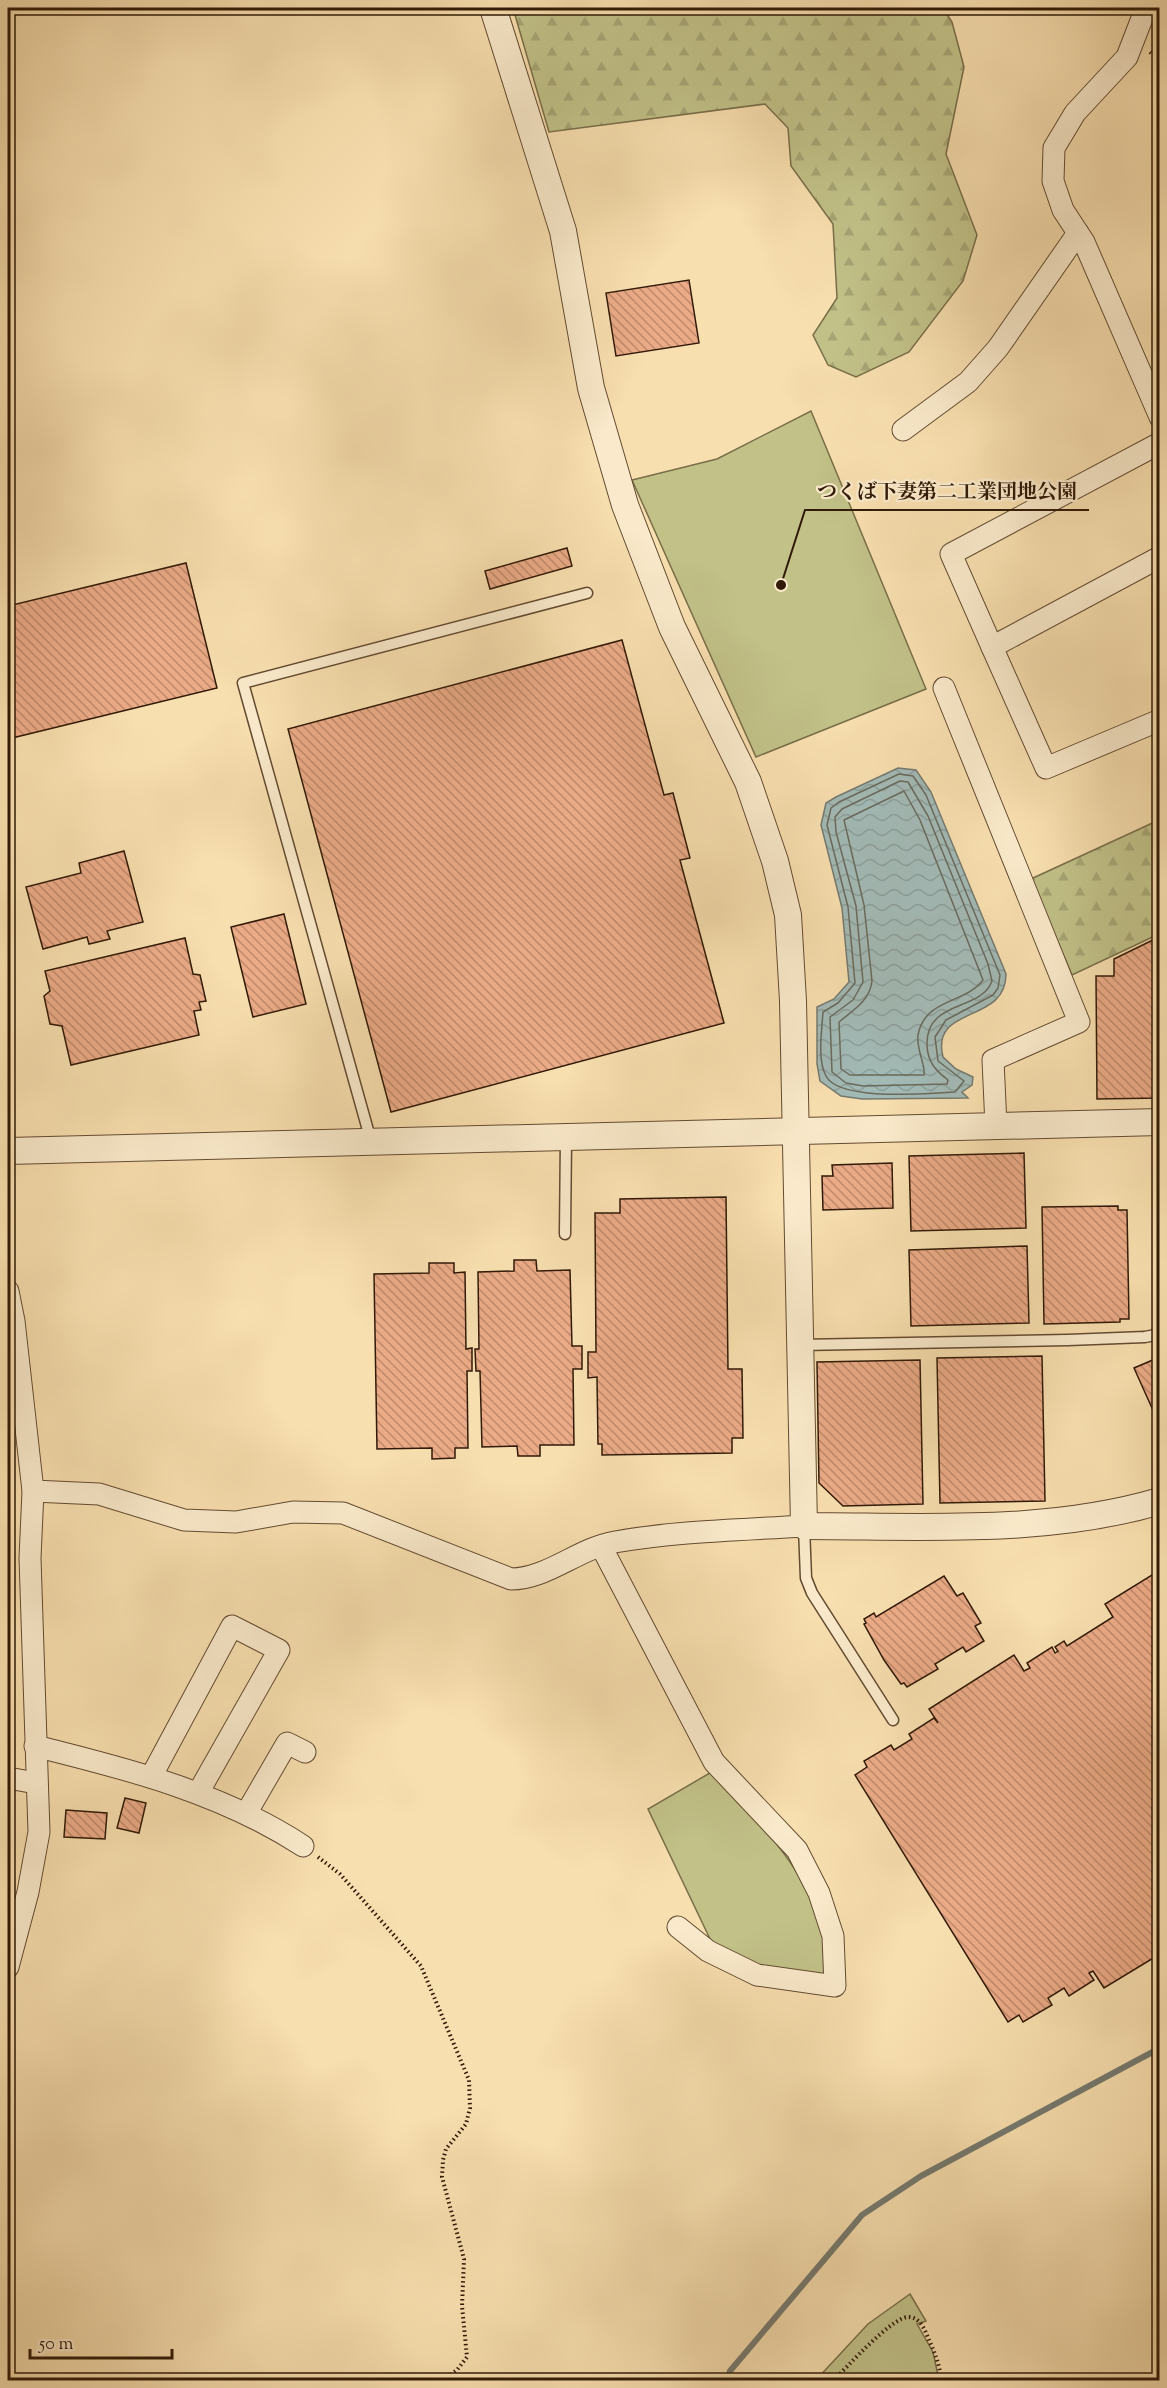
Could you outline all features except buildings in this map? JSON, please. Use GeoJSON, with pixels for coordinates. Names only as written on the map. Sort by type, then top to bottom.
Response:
{"type":"FeatureCollection","features":[{"type":"Feature","properties":{"kind":"street"},"geometry":{"type":"LineString","coordinates":[[493,8],[563,231],[591,388],[625,505],[672,627],[747,782],[775,861],[788,915],[793,1001],[804,1526]]}},
{"type":"Feature","properties":{"kind":"street"},"geometry":{"type":"LineString","coordinates":[[1146,8],[1127,57],[1075,113],[1054,148],[1053,181],[1063,210],[1078,233],[1160,417]]}},
{"type":"Feature","properties":{"kind":"street"},"geometry":{"type":"LineString","coordinates":[[903,430],[968,382],[998,348],[1078,233]]}},
{"type":"Feature","properties":{"kind":"street"},"geometry":{"type":"LineString","coordinates":[[1160,443],[951,554],[1046,768],[1160,720]]}},
{"type":"Feature","properties":{"kind":"street"},"geometry":{"type":"LineString","coordinates":[[992,647],[1160,556]]}},
{"type":"Feature","properties":{"kind":"street"},"geometry":{"type":"LineString","coordinates":[[944,688],[1079,1022],[993,1060],[996,1126]]}},
{"type":"Feature","properties":{"kind":"street"},"geometry":{"type":"LineString","coordinates":[[8,1151],[1160,1122]]}},
{"type":"Feature","properties":{"kind":"street"},"geometry":{"type":"LineString","coordinates":[[8,1291],[14,1321],[33,1491],[30,1558],[39,1832],[28,1892],[8,1968]]}},
{"type":"Feature","properties":{"kind":"street"},"geometry":{"type":"LineString","coordinates":[[33,1491],[99,1494],[184,1520],[236,1522],[293,1512],[343,1514],[511,1579],[529,1577],[578,1553],[602,1546],[693,1532],[804,1526],[991,1526],[1088,1517],[1160,1501]]}},
{"type":"Feature","properties":{"kind":"street"},"geometry":{"type":"LineString","coordinates":[[602,1546],[714,1762],[797,1850],[819,1893],[833,1936],[836,1986],[757,1975],[708,1951],[678,1927]]}},
{"type":"Feature","properties":{"kind":"street"},"geometry":{"type":"LineString","coordinates":[[151,1777],[232,1626],[279,1650],[198,1794]]}},
{"type":"Feature","properties":{"kind":"street"},"geometry":{"type":"LineString","coordinates":[[247,1812],[287,1743],[305,1752]]}},
{"type":"Feature","properties":{"kind":"street"},"geometry":{"type":"LineString","coordinates":[[35,1746],[151,1777],[247,1812],[303,1846]]}},
{"type":"Feature","properties":{"kind":"street"},"geometry":{"type":"LineString","coordinates":[[8,1778],[36,1783]]}},
{"type":"Feature","properties":{"kind":"lane"},"geometry":{"type":"LineString","coordinates":[[371,1141],[243,683],[587,593]]}},
{"type":"Feature","properties":{"kind":"lane"},"geometry":{"type":"LineString","coordinates":[[566,1136],[566,1234]]}},
{"type":"Feature","properties":{"kind":"lane"},"geometry":{"type":"LineString","coordinates":[[800,1345],[1068,1340],[1145,1337],[1160,1334]]}},
{"type":"Feature","properties":{"kind":"lane"},"geometry":{"type":"LineString","coordinates":[[804,1526],[805,1571],[812,1593],[892,1720]]}},
{"type":"Feature","properties":{"kind":"path"},"geometry":{"type":"LineString","coordinates":[[303,1846],[340,1874],[421,1966],[468,2080],[470,2108],[466,2124],[446,2149],[442,2168],[464,2259],[462,2306],[467,2357],[457,2370],[442,2380]]}},
{"type":"Feature","properties":{"kind":"path"},"geometry":{"type":"LineString","coordinates":[[834,2380],[893,2323],[909,2317],[918,2320],[925,2329],[936,2356],[941,2380]]}},
{"type":"Feature","properties":{"kind":"green space"},"geometry":{"type":"Polygon","coordinates":[[[513,8],[943,8],[952,22],[964,67],[946,154],[977,235],[963,281],[909,352],[856,377],[828,365],[813,335],[837,298],[833,224],[791,166],[788,128],[765,104],[549,132],[513,8]]]}},
{"type":"Feature","properties":{"kind":"green space"},"geometry":{"type":"Polygon","coordinates":[[[811,411],[926,689],[756,757],[632,480],[717,459],[811,411]]]}},
{"type":"Feature","properties":{"kind":"green space"},"geometry":{"type":"Polygon","coordinates":[[[1159,820],[1159,934],[1072,975],[1031,879],[1159,820]]]}},
{"type":"Feature","properties":{"kind":"green space"},"geometry":{"type":"Polygon","coordinates":[[[715,1770],[780,1848],[809,1893],[818,1914],[823,1935],[824,1977],[757,1968],[711,1941],[648,1809],[715,1770]]]}},
{"type":"Feature","properties":{"kind":"green space"},"geometry":{"type":"Polygon","coordinates":[[[910,2294],[926,2321],[917,2324],[933,2352],[939,2380],[816,2380],[868,2324],[910,2294]]]}},
{"type":"Feature","properties":{"kind":"water"},"geometry":{"type":"Polygon","coordinates":[[[898,768],[916,770],[931,792],[1006,974],[1003,990],[994,1001],[983,1009],[957,1021],[947,1029],[942,1040],[943,1057],[956,1069],[973,1077],[972,1085],[962,1092],[968,1098],[862,1099],[841,1096],[820,1081],[817,1064],[817,1007],[834,999],[849,982],[842,908],[821,825],[826,803],[898,768]]]}},
{"type":"Feature","properties":{"kind":"waterway"},"geometry":{"type":"LineString","coordinates":[[727,2380],[730,2371],[862,2215],[921,2176],[1160,2048]]}},
{"type":"Feature","properties":{"kind":"place","name":"つくば下妻第二工業団地公園"},"geometry":{"type":"Point","coordinates":[781,585]}}]}
